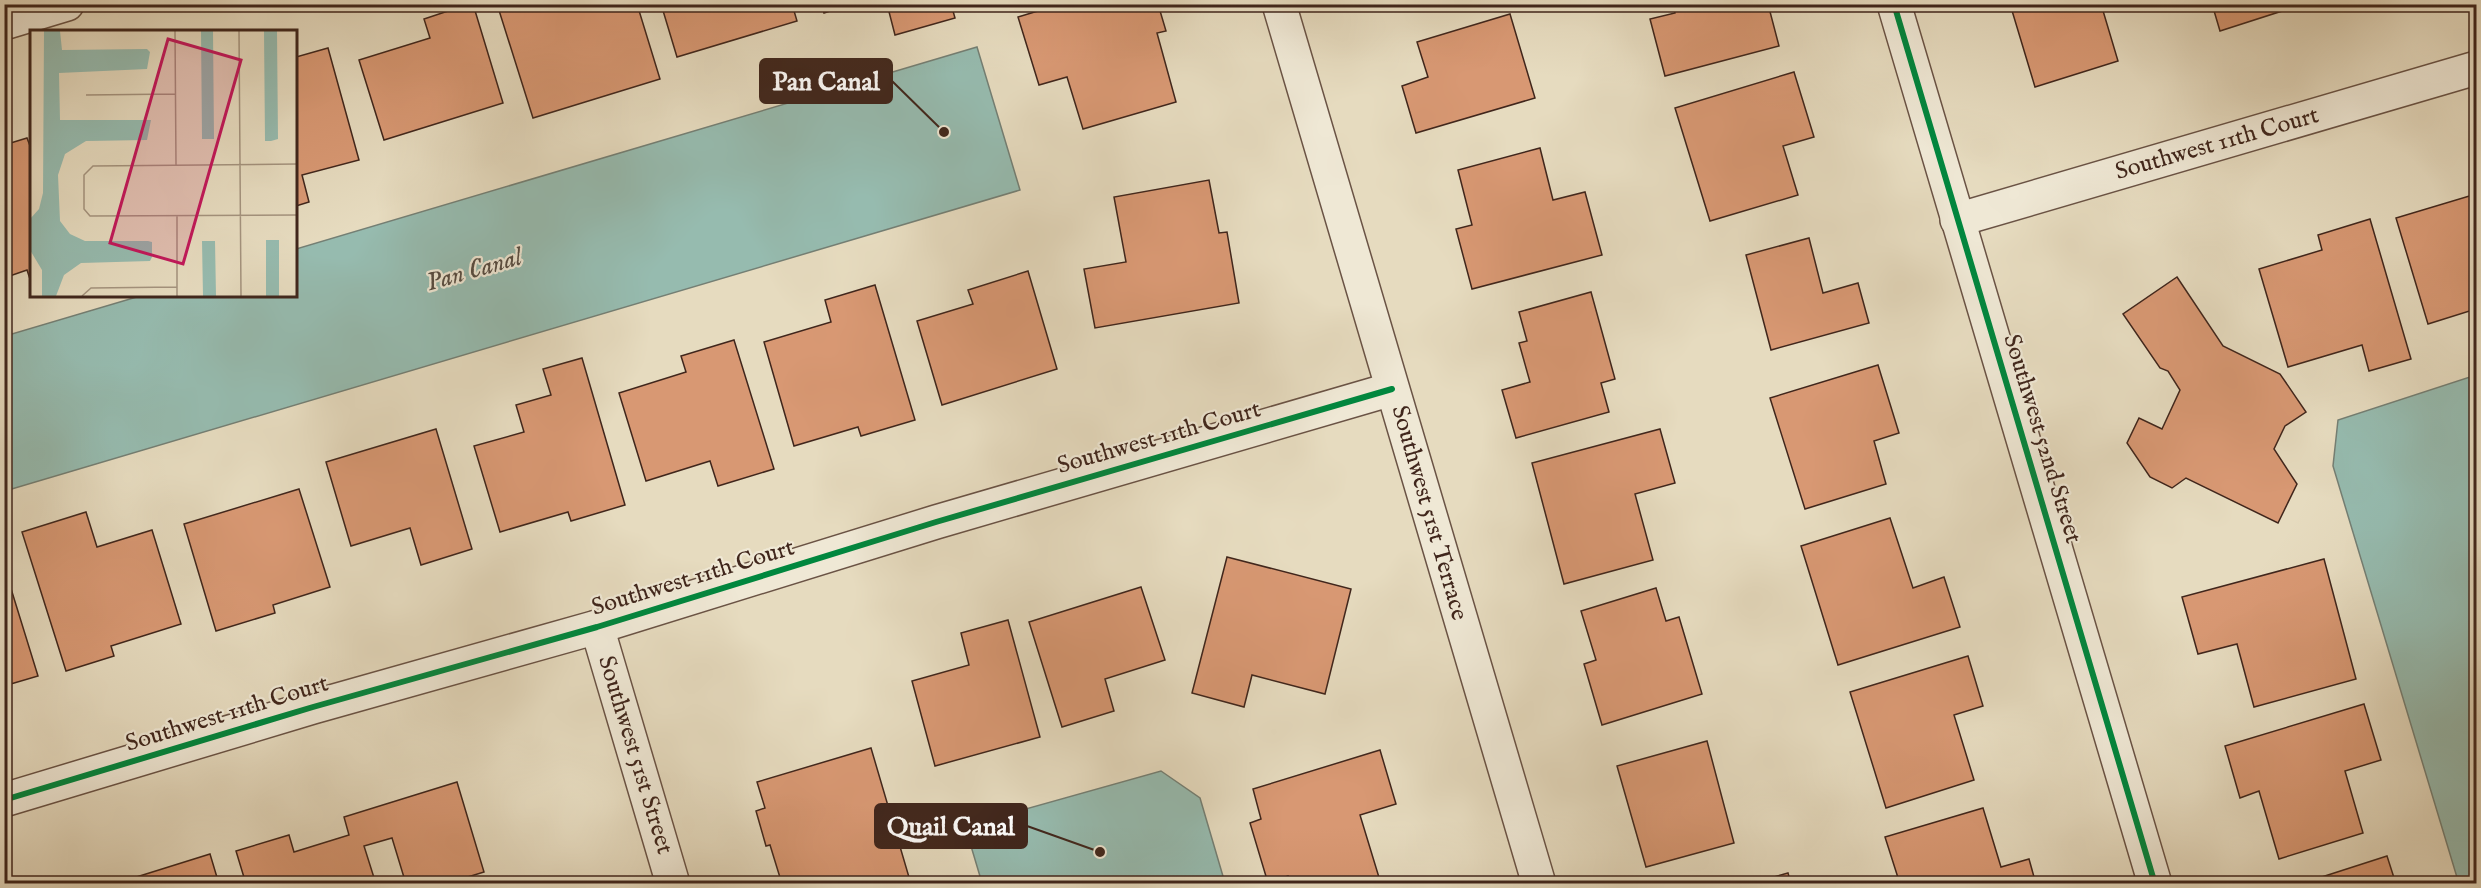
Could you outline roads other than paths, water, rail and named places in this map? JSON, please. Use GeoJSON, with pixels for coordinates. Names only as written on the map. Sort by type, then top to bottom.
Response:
{"type":"FeatureCollection","features":[{"type":"Feature","properties":{"kind":"street"},"geometry":{"type":"LineString","coordinates":[[4,23],[67,4]]}},
{"type":"Feature","properties":{"kind":"street","name":"Southwest 51st Terrace"},"geometry":{"type":"LineString","coordinates":[[1279,4],[1539,884]]}},
{"type":"Feature","properties":{"kind":"street","name":"Southwest 52nd Street"},"geometry":{"type":"LineString","coordinates":[[1894,4],[2155,884]]}},
{"type":"Feature","properties":{"kind":"street","name":"Southwest 11th Court"},"geometry":{"type":"LineString","coordinates":[[1957,220],[2476,68]]}},
{"type":"Feature","properties":{"kind":"street","name":"Southwest 11th Court"},"geometry":{"type":"LineString","coordinates":[[4,800],[313,707],[597,627],[936,522],[1392,389]]}},
{"type":"Feature","properties":{"kind":"street","name":"Southwest 51st Street"},"geometry":{"type":"LineString","coordinates":[[597,627],[673,884]]}},
{"type":"Feature","properties":{"kind":"water"},"geometry":{"type":"Polygon","coordinates":[[[977,47],[1020,190],[5,491],[5,336],[137,297],[297,297],[297,249],[977,47]]]}},
{"type":"Feature","properties":{"kind":"water"},"geometry":{"type":"Polygon","coordinates":[[[2476,375],[2476,883],[2459,884],[2333,466],[2338,420],[2476,375]]]}},
{"type":"Feature","properties":{"kind":"water"},"geometry":{"type":"Polygon","coordinates":[[[1161,771],[1200,798],[1225,883],[982,883],[965,826],[1161,771]]]}},
{"type":"Feature","properties":{"kind":"place","name":"Pan Canal"},"geometry":{"type":"Point","coordinates":[944,132]}},
{"type":"Feature","properties":{"kind":"place","name":"Quail Canal"},"geometry":{"type":"Point","coordinates":[1100,852]}}]}
